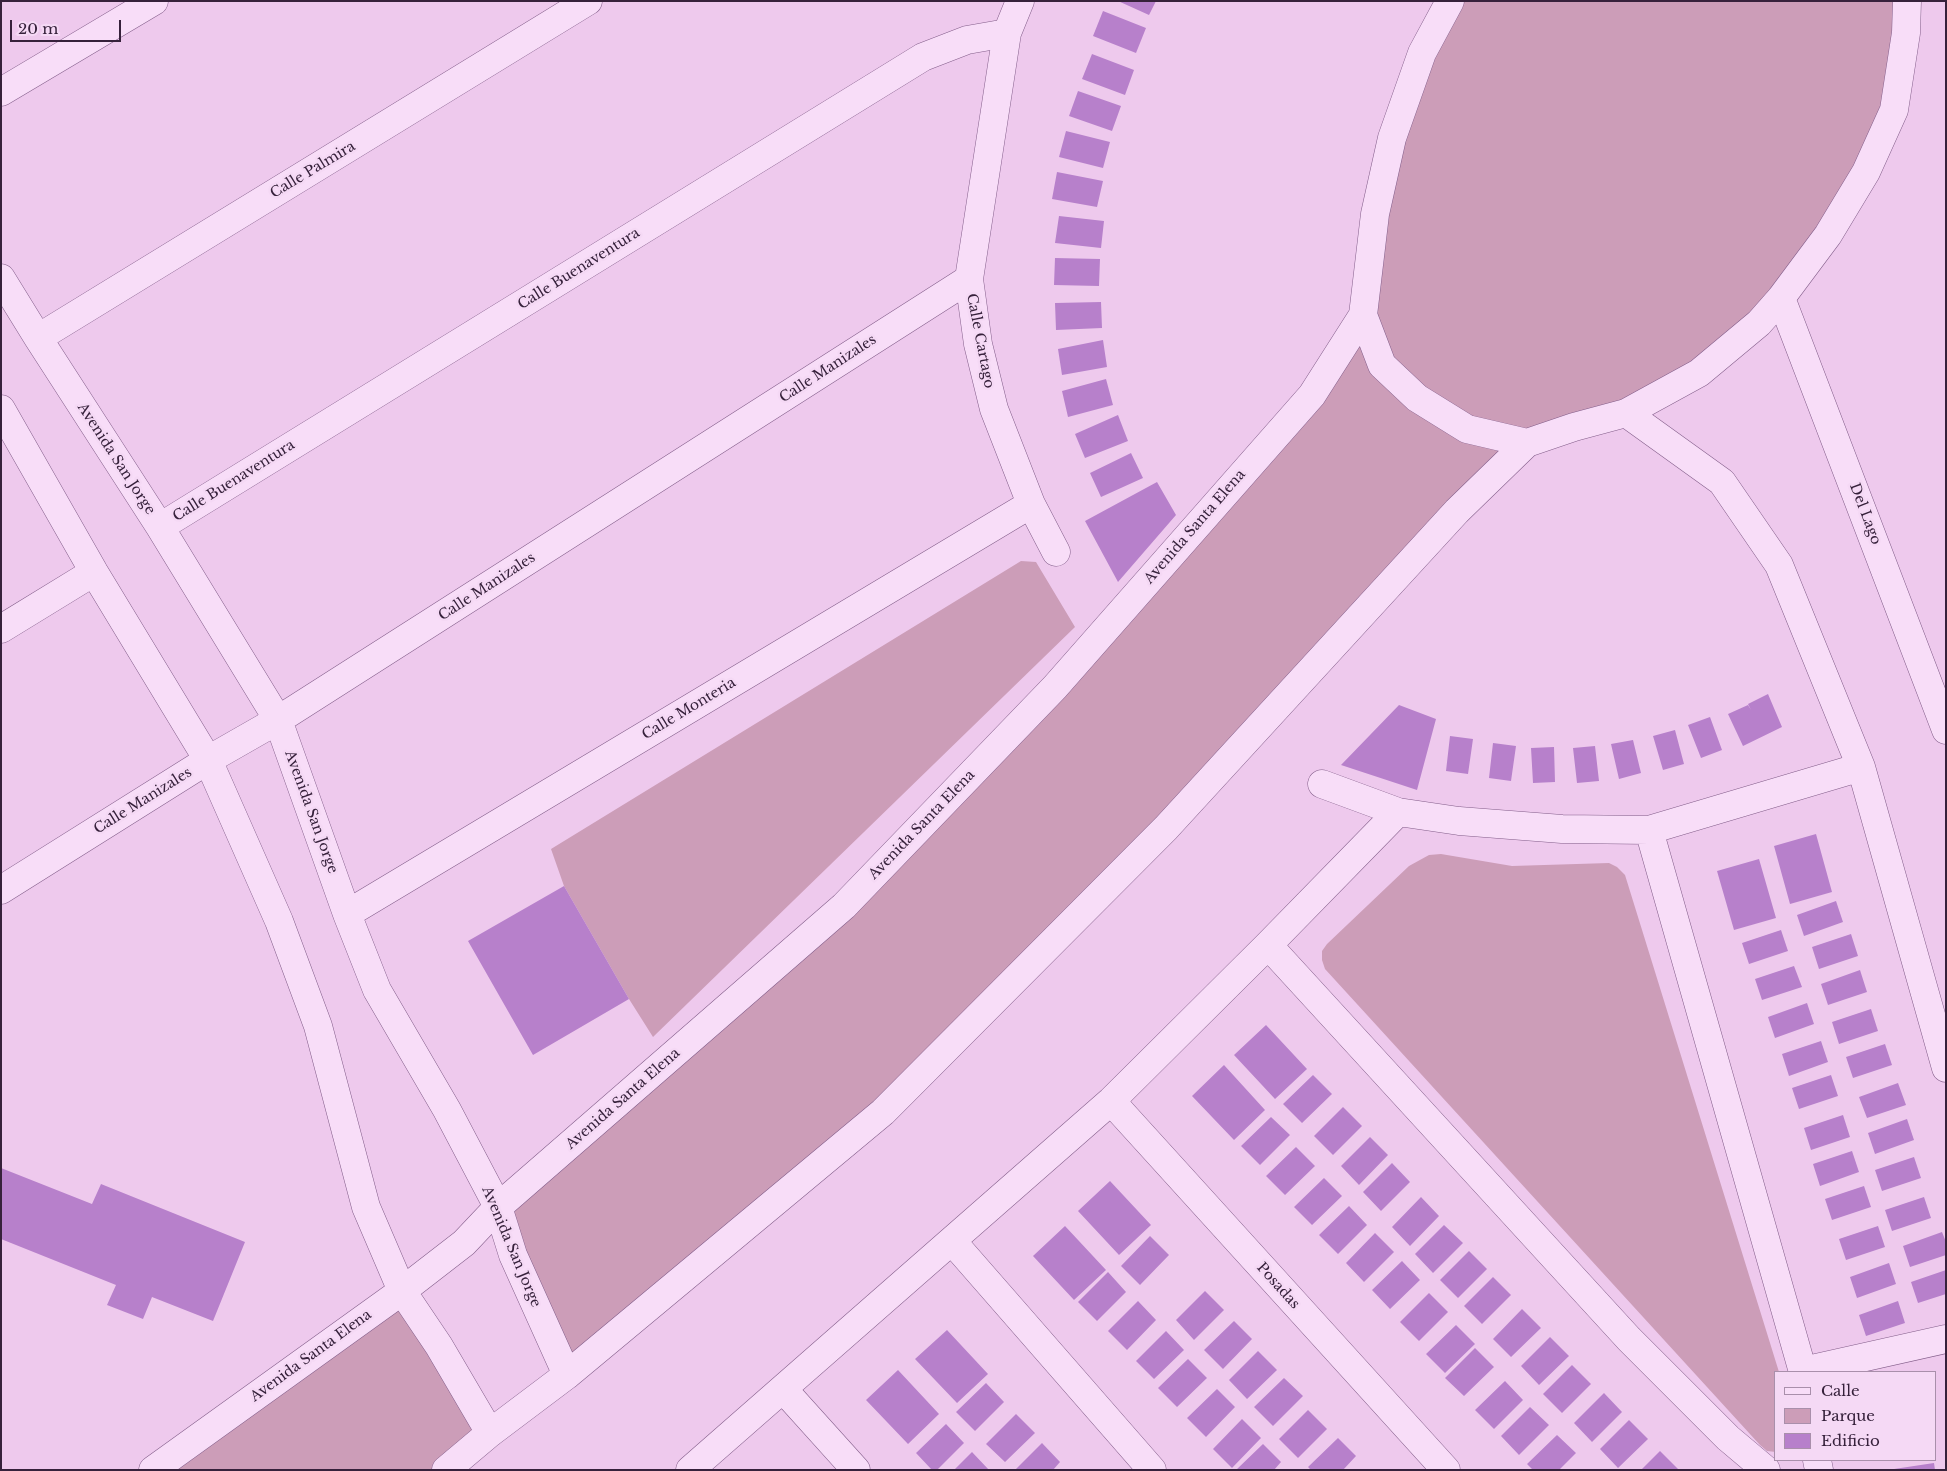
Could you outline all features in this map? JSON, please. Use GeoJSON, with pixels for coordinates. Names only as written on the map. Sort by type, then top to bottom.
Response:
{"type":"FeatureCollection","features":[{"type":"Feature","properties":{"kind":"street"},"geometry":{"type":"LineString","coordinates":[[1,92],[154,1]]}},
{"type":"Feature","properties":{"kind":"street","name":"Calle Palmira"},"geometry":{"type":"LineString","coordinates":[[38,338],[588,1]]}},
{"type":"Feature","properties":{"kind":"street","name":"Calle Cartago"},"geometry":{"type":"LineString","coordinates":[[1020,1],[1008,33],[969,278],[978,344],[994,409],[1031,504],[1056,552]]}},
{"type":"Feature","properties":{"kind":"street"},"geometry":{"type":"LineString","coordinates":[[446,1470],[490,1433],[567,1375],[883,1112],[1166,828],[1456,511],[1527,443],[1574,426],[1626,413],[1699,373],[1759,323],[1782,298],[1828,235],[1866,172],[1894,110],[1906,33],[1907,1]]}},
{"type":"Feature","properties":{"kind":"street","name":"Avenida Santa Elena"},"geometry":{"type":"LineString","coordinates":[[153,1470],[402,1291],[464,1243],[498,1207],[851,899],[1055,687],[1305,402],[1363,315],[1375,214],[1392,138],[1422,52],[1444,4]]}},
{"type":"Feature","properties":{"kind":"street","name":"Calle Buenaventura"},"geometry":{"type":"LineString","coordinates":[[160,526],[923,57],[967,40],[1008,33]]}},
{"type":"Feature","properties":{"kind":"street","name":"Avenida San Jorge"},"geometry":{"type":"LineString","coordinates":[[1,278],[160,526],[278,720],[347,914],[377,990],[447,1110],[498,1207],[513,1256],[567,1375]]}},
{"type":"Feature","properties":{"kind":"street","name":"Calle Manizales"},"geometry":{"type":"LineString","coordinates":[[1,890],[208,760],[278,720],[969,278]]}},
{"type":"Feature","properties":{"kind":"street","name":"Del Lago"},"geometry":{"type":"LineString","coordinates":[[1782,298],[1938,683],[1946,730]]}},
{"type":"Feature","properties":{"kind":"street"},"geometry":{"type":"LineString","coordinates":[[1363,315],[1382,365],[1418,398],[1467,429],[1527,443]]}},
{"type":"Feature","properties":{"kind":"street"},"geometry":{"type":"LineString","coordinates":[[1,409],[94,572],[208,760],[279,921],[318,1026],[366,1207],[402,1291],[439,1346],[490,1433]]}},
{"type":"Feature","properties":{"kind":"street"},"geometry":{"type":"LineString","coordinates":[[1626,413],[1722,482],[1779,565],[1862,767],[1946,1068]]}},
{"type":"Feature","properties":{"kind":"street","name":"Calle Monteria"},"geometry":{"type":"LineString","coordinates":[[347,914],[1031,504]]}},
{"type":"Feature","properties":{"kind":"street"},"geometry":{"type":"LineString","coordinates":[[1,629],[94,572]]}},
{"type":"Feature","properties":{"kind":"street"},"geometry":{"type":"LineString","coordinates":[[1322,784],[1398,812],[1460,821],[1562,829],[1649,830],[1862,767]]}},
{"type":"Feature","properties":{"kind":"street"},"geometry":{"type":"LineString","coordinates":[[690,1470],[1110,1101],[1268,945],[1398,812]]}},
{"type":"Feature","properties":{"kind":"street"},"geometry":{"type":"LineString","coordinates":[[1649,830],[1803,1371],[1946,1339]]}},
{"type":"Feature","properties":{"kind":"street"},"geometry":{"type":"LineString","coordinates":[[1268,945],[1629,1338],[1728,1438],[1766,1470]]}},
{"type":"Feature","properties":{"kind":"street","name":"Posadas"},"geometry":{"type":"LineString","coordinates":[[1110,1101],[1446,1470]]}},
{"type":"Feature","properties":{"kind":"street"},"geometry":{"type":"LineString","coordinates":[[952,1241],[1152,1470]]}},
{"type":"Feature","properties":{"kind":"street"},"geometry":{"type":"LineString","coordinates":[[783,1389],[856,1470]]}},
{"type":"Feature","properties":{"kind":"green space"},"geometry":{"type":"Polygon","coordinates":[[[1450,1],[1907,1],[1894,110],[1828,235],[1699,373],[1527,443],[883,1112],[567,1375],[498,1207],[844,906],[1055,687],[1363,315],[1375,214],[1450,1]]]}},
{"type":"Feature","properties":{"kind":"green space"},"geometry":{"type":"Polygon","coordinates":[[[1021,561],[1036,562],[1075,627],[653,1037],[564,886],[551,849],[1021,561]]]}},
{"type":"Feature","properties":{"kind":"green space"},"geometry":{"type":"Polygon","coordinates":[[[1441,854],[1512,866],[1609,863],[1617,867],[1625,875],[1779,1371],[1774,1371],[1774,1452],[1767,1451],[1760,1445],[1325,969],[1322,951],[1327,944],[1409,866],[1429,855],[1441,854]]]}},
{"type":"Feature","properties":{"kind":"green space"},"geometry":{"type":"Polygon","coordinates":[[[402,1291],[490,1433],[446,1470],[153,1470],[402,1291]]]}},
{"type":"Feature","properties":{"kind":"building"},"geometry":{"type":"Polygon","coordinates":[[[1118,1],[1156,1],[1149,15],[1118,1]]]}},
{"type":"Feature","properties":{"kind":"building"},"geometry":{"type":"Polygon","coordinates":[[[1103,11],[1146,28],[1136,53],[1093,36],[1103,11]]]}},
{"type":"Feature","properties":{"kind":"building"},"geometry":{"type":"Polygon","coordinates":[[[1092,54],[1134,70],[1125,95],[1082,79],[1092,54]]]}},
{"type":"Feature","properties":{"kind":"building"},"geometry":{"type":"Polygon","coordinates":[[[1078,91],[1121,106],[1112,131],[1069,116],[1078,91]]]}},
{"type":"Feature","properties":{"kind":"building"},"geometry":{"type":"Polygon","coordinates":[[[1066,131],[1110,142],[1103,168],[1059,157],[1066,131]]]}},
{"type":"Feature","properties":{"kind":"building"},"geometry":{"type":"Polygon","coordinates":[[[1057,172],[1103,181],[1097,207],[1052,199],[1057,172]]]}},
{"type":"Feature","properties":{"kind":"building"},"geometry":{"type":"Polygon","coordinates":[[[1059,216],[1104,221],[1101,248],[1055,243],[1059,216]]]}},
{"type":"Feature","properties":{"kind":"building"},"geometry":{"type":"Polygon","coordinates":[[[1055,258],[1100,259],[1099,286],[1054,285],[1055,258]]]}},
{"type":"Feature","properties":{"kind":"building"},"geometry":{"type":"Polygon","coordinates":[[[1101,302],[1102,328],[1056,330],[1055,303],[1101,302]]]}},
{"type":"Feature","properties":{"kind":"building"},"geometry":{"type":"Polygon","coordinates":[[[1103,340],[1107,367],[1062,375],[1058,349],[1103,340]]]}},
{"type":"Feature","properties":{"kind":"building"},"geometry":{"type":"Polygon","coordinates":[[[1106,379],[1113,405],[1068,417],[1062,391],[1106,379]]]}},
{"type":"Feature","properties":{"kind":"building"},"geometry":{"type":"Polygon","coordinates":[[[1118,415],[1128,441],[1085,458],[1075,434],[1118,415]]]}},
{"type":"Feature","properties":{"kind":"building"},"geometry":{"type":"Polygon","coordinates":[[[1131,453],[1143,478],[1101,497],[1090,473],[1131,453]]]}},
{"type":"Feature","properties":{"kind":"building"},"geometry":{"type":"Polygon","coordinates":[[[1157,482],[1176,515],[1118,582],[1085,521],[1157,482]]]}},
{"type":"Feature","properties":{"kind":"building"},"geometry":{"type":"Polygon","coordinates":[[[1768,694],[1782,727],[1743,746],[1728,714],[1748,705],[1751,710],[1748,704],[1768,694]]]}},
{"type":"Feature","properties":{"kind":"building"},"geometry":{"type":"Polygon","coordinates":[[[1399,705],[1436,719],[1417,790],[1341,765],[1399,705]]]}},
{"type":"Feature","properties":{"kind":"building"},"geometry":{"type":"Polygon","coordinates":[[[1710,717],[1722,750],[1701,758],[1688,725],[1710,717]]]}},
{"type":"Feature","properties":{"kind":"building"},"geometry":{"type":"Polygon","coordinates":[[[1675,730],[1684,764],[1663,770],[1653,736],[1675,730]]]}},
{"type":"Feature","properties":{"kind":"building"},"geometry":{"type":"Polygon","coordinates":[[[1450,736],[1473,739],[1468,774],[1446,771],[1450,736]]]}},
{"type":"Feature","properties":{"kind":"building"},"geometry":{"type":"Polygon","coordinates":[[[1633,740],[1641,773],[1619,779],[1611,744],[1633,740]]]}},
{"type":"Feature","properties":{"kind":"building"},"geometry":{"type":"Polygon","coordinates":[[[1493,743],[1516,746],[1511,781],[1489,778],[1493,743]]]}},
{"type":"Feature","properties":{"kind":"building"},"geometry":{"type":"Polygon","coordinates":[[[1595,746],[1599,781],[1577,783],[1573,748],[1595,746]]]}},
{"type":"Feature","properties":{"kind":"building"},"geometry":{"type":"Polygon","coordinates":[[[1554,747],[1555,782],[1533,783],[1531,748],[1554,747]]]}},
{"type":"Feature","properties":{"kind":"building"},"geometry":{"type":"Polygon","coordinates":[[[1816,834],[1832,892],[1790,904],[1774,846],[1816,834]]]}},
{"type":"Feature","properties":{"kind":"building"},"geometry":{"type":"Polygon","coordinates":[[[1759,859],[1776,918],[1734,930],[1717,871],[1759,859]]]}},
{"type":"Feature","properties":{"kind":"building"},"geometry":{"type":"Polygon","coordinates":[[[564,886],[629,999],[533,1055],[468,941],[564,886]]]}},
{"type":"Feature","properties":{"kind":"building"},"geometry":{"type":"Polygon","coordinates":[[[1836,901],[1843,922],[1804,936],[1797,915],[1836,901]]]}},
{"type":"Feature","properties":{"kind":"building"},"geometry":{"type":"Polygon","coordinates":[[[1781,930],[1788,951],[1749,964],[1742,943],[1781,930]]]}},
{"type":"Feature","properties":{"kind":"building"},"geometry":{"type":"Polygon","coordinates":[[[1851,934],[1858,956],[1819,969],[1812,947],[1851,934]]]}},
{"type":"Feature","properties":{"kind":"building"},"geometry":{"type":"Polygon","coordinates":[[[1794,966],[1802,987],[1762,1000],[1755,979],[1794,966]]]}},
{"type":"Feature","properties":{"kind":"building"},"geometry":{"type":"Polygon","coordinates":[[[1860,970],[1867,992],[1828,1005],[1821,984],[1860,970]]]}},
{"type":"Feature","properties":{"kind":"building"},"geometry":{"type":"Polygon","coordinates":[[[1807,1003],[1814,1024],[1775,1038],[1768,1017],[1807,1003]]]}},
{"type":"Feature","properties":{"kind":"building"},"geometry":{"type":"Polygon","coordinates":[[[1871,1009],[1878,1031],[1839,1044],[1832,1022],[1871,1009]]]}},
{"type":"Feature","properties":{"kind":"building"},"geometry":{"type":"Polygon","coordinates":[[[1266,1025],[1307,1069],[1275,1099],[1234,1055],[1266,1025]]]}},
{"type":"Feature","properties":{"kind":"building"},"geometry":{"type":"Polygon","coordinates":[[[1821,1041],[1828,1062],[1789,1076],[1782,1054],[1821,1041]]]}},
{"type":"Feature","properties":{"kind":"building"},"geometry":{"type":"Polygon","coordinates":[[[1885,1044],[1892,1065],[1853,1078],[1846,1057],[1885,1044]]]}},
{"type":"Feature","properties":{"kind":"building"},"geometry":{"type":"Polygon","coordinates":[[[1224,1065],[1265,1110],[1234,1140],[1192,1096],[1224,1065]]]}},
{"type":"Feature","properties":{"kind":"building"},"geometry":{"type":"Polygon","coordinates":[[[1313,1075],[1332,1094],[1302,1123],[1283,1104],[1313,1075]]]}},
{"type":"Feature","properties":{"kind":"building"},"geometry":{"type":"Polygon","coordinates":[[[1831,1075],[1838,1096],[1799,1109],[1792,1088],[1831,1075]]]}},
{"type":"Feature","properties":{"kind":"building"},"geometry":{"type":"Polygon","coordinates":[[[1898,1083],[1906,1105],[1867,1118],[1859,1097],[1898,1083]]]}},
{"type":"Feature","properties":{"kind":"building"},"geometry":{"type":"Polygon","coordinates":[[[1343,1107],[1362,1126],[1333,1155],[1314,1136],[1343,1107]]]}},
{"type":"Feature","properties":{"kind":"building"},"geometry":{"type":"Polygon","coordinates":[[[1843,1115],[1850,1137],[1811,1150],[1804,1128],[1843,1115]]]}},
{"type":"Feature","properties":{"kind":"building"},"geometry":{"type":"Polygon","coordinates":[[[1271,1117],[1290,1135],[1260,1165],[1241,1146],[1271,1117]]]}},
{"type":"Feature","properties":{"kind":"building"},"geometry":{"type":"Polygon","coordinates":[[[1907,1119],[1914,1140],[1875,1154],[1868,1133],[1907,1119]]]}},
{"type":"Feature","properties":{"kind":"building"},"geometry":{"type":"Polygon","coordinates":[[[1370,1137],[1388,1155],[1359,1185],[1341,1166],[1370,1137]]]}},
{"type":"Feature","properties":{"kind":"building"},"geometry":{"type":"Polygon","coordinates":[[[1296,1147],[1315,1166],[1285,1195],[1266,1176],[1296,1147]]]}},
{"type":"Feature","properties":{"kind":"building"},"geometry":{"type":"Polygon","coordinates":[[[1852,1151],[1859,1172],[1820,1186],[1813,1164],[1852,1151]]]}},
{"type":"Feature","properties":{"kind":"building"},"geometry":{"type":"Polygon","coordinates":[[[1914,1157],[1921,1178],[1882,1191],[1875,1170],[1914,1157]]]}},
{"type":"Feature","properties":{"kind":"building"},"geometry":{"type":"Polygon","coordinates":[[[1392,1163],[1410,1182],[1381,1211],[1363,1192],[1392,1163]]]}},
{"type":"Feature","properties":{"kind":"building"},"geometry":{"type":"Polygon","coordinates":[[[1,1168],[92,1204],[101,1184],[245,1242],[213,1321],[152,1297],[143,1319],[107,1305],[116,1285],[1,1239],[1,1168]]]}},
{"type":"Feature","properties":{"kind":"building"},"geometry":{"type":"Polygon","coordinates":[[[1324,1178],[1342,1196],[1312,1225],[1294,1207],[1324,1178]]]}},
{"type":"Feature","properties":{"kind":"building"},"geometry":{"type":"Polygon","coordinates":[[[1110,1181],[1151,1225],[1119,1255],[1078,1211],[1110,1181]]]}},
{"type":"Feature","properties":{"kind":"building"},"geometry":{"type":"Polygon","coordinates":[[[1864,1186],[1871,1207],[1832,1220],[1825,1199],[1864,1186]]]}},
{"type":"Feature","properties":{"kind":"building"},"geometry":{"type":"Polygon","coordinates":[[[1421,1197],[1439,1216],[1410,1246],[1392,1227],[1421,1197]]]}},
{"type":"Feature","properties":{"kind":"building"},"geometry":{"type":"Polygon","coordinates":[[[1924,1197],[1931,1218],[1892,1231],[1885,1210],[1924,1197]]]}},
{"type":"Feature","properties":{"kind":"building"},"geometry":{"type":"Polygon","coordinates":[[[1349,1206],[1367,1225],[1338,1254],[1319,1235],[1349,1206]]]}},
{"type":"Feature","properties":{"kind":"building"},"geometry":{"type":"Polygon","coordinates":[[[1444,1225],[1463,1243],[1433,1273],[1415,1254],[1444,1225]]]}},
{"type":"Feature","properties":{"kind":"building"},"geometry":{"type":"Polygon","coordinates":[[[1065,1226],[1106,1270],[1074,1300],[1033,1256],[1065,1226]]]}},
{"type":"Feature","properties":{"kind":"building"},"geometry":{"type":"Polygon","coordinates":[[[1878,1226],[1885,1247],[1846,1260],[1839,1239],[1878,1226]]]}},
{"type":"Feature","properties":{"kind":"building"},"geometry":{"type":"Polygon","coordinates":[[[1942,1232],[1946,1242],[1946,1255],[1910,1267],[1903,1246],[1942,1232]]]}},
{"type":"Feature","properties":{"kind":"building"},"geometry":{"type":"Polygon","coordinates":[[[1375,1233],[1394,1252],[1364,1282],[1346,1263],[1375,1233]]]}},
{"type":"Feature","properties":{"kind":"building"},"geometry":{"type":"Polygon","coordinates":[[[1150,1236],[1169,1255],[1140,1285],[1121,1266],[1150,1236]]]}},
{"type":"Feature","properties":{"kind":"building"},"geometry":{"type":"Polygon","coordinates":[[[1469,1251],[1487,1269],[1458,1298],[1440,1280],[1469,1251]]]}},
{"type":"Feature","properties":{"kind":"building"},"geometry":{"type":"Polygon","coordinates":[[[1402,1261],[1420,1280],[1390,1309],[1372,1290],[1402,1261]]]}},
{"type":"Feature","properties":{"kind":"building"},"geometry":{"type":"Polygon","coordinates":[[[1889,1263],[1896,1284],[1857,1298],[1850,1277],[1889,1263]]]}},
{"type":"Feature","properties":{"kind":"building"},"geometry":{"type":"Polygon","coordinates":[[[1946,1270],[1946,1294],[1918,1303],[1911,1282],[1946,1270]]]}},
{"type":"Feature","properties":{"kind":"building"},"geometry":{"type":"Polygon","coordinates":[[[1108,1272],[1126,1292],[1097,1321],[1078,1302],[1108,1272]]]}},
{"type":"Feature","properties":{"kind":"building"},"geometry":{"type":"Polygon","coordinates":[[[1493,1277],[1511,1295],[1482,1324],[1464,1306],[1493,1277]]]}},
{"type":"Feature","properties":{"kind":"building"},"geometry":{"type":"Polygon","coordinates":[[[1205,1291],[1224,1310],[1194,1340],[1176,1320],[1205,1291]]]}},
{"type":"Feature","properties":{"kind":"building"},"geometry":{"type":"Polygon","coordinates":[[[1429,1293],[1448,1312],[1419,1341],[1400,1322],[1429,1293]]]}},
{"type":"Feature","properties":{"kind":"building"},"geometry":{"type":"Polygon","coordinates":[[[1138,1301],[1156,1320],[1127,1350],[1108,1331],[1138,1301]]]}},
{"type":"Feature","properties":{"kind":"building"},"geometry":{"type":"Polygon","coordinates":[[[1898,1301],[1905,1323],[1866,1336],[1859,1315],[1898,1301]]]}},
{"type":"Feature","properties":{"kind":"building"},"geometry":{"type":"Polygon","coordinates":[[[1522,1309],[1541,1328],[1511,1357],[1493,1339],[1522,1309]]]}},
{"type":"Feature","properties":{"kind":"building"},"geometry":{"type":"Polygon","coordinates":[[[1234,1321],[1252,1339],[1223,1369],[1204,1350],[1234,1321]]]}},
{"type":"Feature","properties":{"kind":"building"},"geometry":{"type":"Polygon","coordinates":[[[1456,1325],[1475,1344],[1445,1373],[1426,1354],[1456,1325]]]}},
{"type":"Feature","properties":{"kind":"building"},"geometry":{"type":"Polygon","coordinates":[[[947,1330],[988,1374],[957,1403],[915,1359],[947,1330]]]}},
{"type":"Feature","properties":{"kind":"building"},"geometry":{"type":"Polygon","coordinates":[[[1166,1331],[1184,1350],[1154,1379],[1136,1361],[1166,1331]]]}},
{"type":"Feature","properties":{"kind":"building"},"geometry":{"type":"Polygon","coordinates":[[[1550,1337],[1569,1356],[1539,1385],[1521,1366],[1550,1337]]]}},
{"type":"Feature","properties":{"kind":"building"},"geometry":{"type":"Polygon","coordinates":[[[1475,1348],[1494,1367],[1464,1396],[1445,1378],[1475,1348]]]}},
{"type":"Feature","properties":{"kind":"building"},"geometry":{"type":"Polygon","coordinates":[[[1258,1351],[1277,1370],[1247,1399],[1229,1380],[1258,1351]]]}},
{"type":"Feature","properties":{"kind":"building"},"geometry":{"type":"Polygon","coordinates":[[[1188,1359],[1207,1378],[1177,1407],[1158,1388],[1188,1359]]]}},
{"type":"Feature","properties":{"kind":"building"},"geometry":{"type":"Polygon","coordinates":[[[1572,1365],[1591,1384],[1562,1413],[1543,1394],[1572,1365]]]}},
{"type":"Feature","properties":{"kind":"building"},"geometry":{"type":"Polygon","coordinates":[[[898,1370],[939,1414],[908,1444],[866,1400],[898,1370]]]}},
{"type":"Feature","properties":{"kind":"building"},"geometry":{"type":"Polygon","coordinates":[[[1284,1378],[1303,1396],[1273,1426],[1254,1407],[1284,1378]]]}},
{"type":"Feature","properties":{"kind":"building"},"geometry":{"type":"Polygon","coordinates":[[[1505,1381],[1523,1400],[1494,1429],[1475,1410],[1505,1381]]]}},
{"type":"Feature","properties":{"kind":"building"},"geometry":{"type":"Polygon","coordinates":[[[986,1383],[1004,1402],[975,1431],[956,1412],[986,1383]]]}},
{"type":"Feature","properties":{"kind":"building"},"geometry":{"type":"Polygon","coordinates":[[[1217,1389],[1235,1407],[1206,1437],[1187,1418],[1217,1389]]]}},
{"type":"Feature","properties":{"kind":"building"},"geometry":{"type":"Polygon","coordinates":[[[1604,1393],[1622,1412],[1592,1442],[1574,1423],[1604,1393]]]}},
{"type":"Feature","properties":{"kind":"building"},"geometry":{"type":"Polygon","coordinates":[[[1530,1407],[1549,1425],[1519,1455],[1501,1436],[1530,1407]]]}},
{"type":"Feature","properties":{"kind":"building"},"geometry":{"type":"Polygon","coordinates":[[[1308,1410],[1327,1429],[1298,1458],[1279,1439],[1308,1410]]]}},
{"type":"Feature","properties":{"kind":"building"},"geometry":{"type":"Polygon","coordinates":[[[1016,1414],[1035,1433],[1005,1462],[986,1444],[1016,1414]]]}},
{"type":"Feature","properties":{"kind":"building"},"geometry":{"type":"Polygon","coordinates":[[[1242,1419],[1261,1438],[1232,1468],[1213,1449],[1242,1419]]]}},
{"type":"Feature","properties":{"kind":"building"},"geometry":{"type":"Polygon","coordinates":[[[1629,1420],[1648,1439],[1618,1468],[1600,1449],[1629,1420]]]}},
{"type":"Feature","properties":{"kind":"building"},"geometry":{"type":"Polygon","coordinates":[[[946,1424],[964,1443],[937,1470],[932,1470],[916,1453],[946,1424]]]}},
{"type":"Feature","properties":{"kind":"building"},"geometry":{"type":"Polygon","coordinates":[[[1557,1435],[1576,1453],[1559,1470],[1533,1470],[1527,1464],[1557,1435]]]}},
{"type":"Feature","properties":{"kind":"building"},"geometry":{"type":"Polygon","coordinates":[[[1338,1438],[1356,1456],[1343,1470],[1311,1470],[1308,1467],[1338,1438]]]}},
{"type":"Feature","properties":{"kind":"building"},"geometry":{"type":"Polygon","coordinates":[[[1042,1443],[1060,1462],[1053,1470],[1015,1470],[1042,1443]]]}},
{"type":"Feature","properties":{"kind":"building"},"geometry":{"type":"Polygon","coordinates":[[[1263,1444],[1281,1462],[1274,1470],[1236,1470],[1263,1444]]]}},
{"type":"Feature","properties":{"kind":"building"},"geometry":{"type":"Polygon","coordinates":[[[1660,1451],[1679,1470],[1641,1470],[1660,1451]]]}},
{"type":"Feature","properties":{"kind":"building"},"geometry":{"type":"Polygon","coordinates":[[[972,1452],[989,1470],[954,1470],[972,1452]]]}},
{"type":"Feature","properties":{"kind":"building"},"geometry":{"type":"Polygon","coordinates":[[[1934,1463],[1935,1470],[1894,1470],[1894,1469],[1934,1463]]]}}]}
